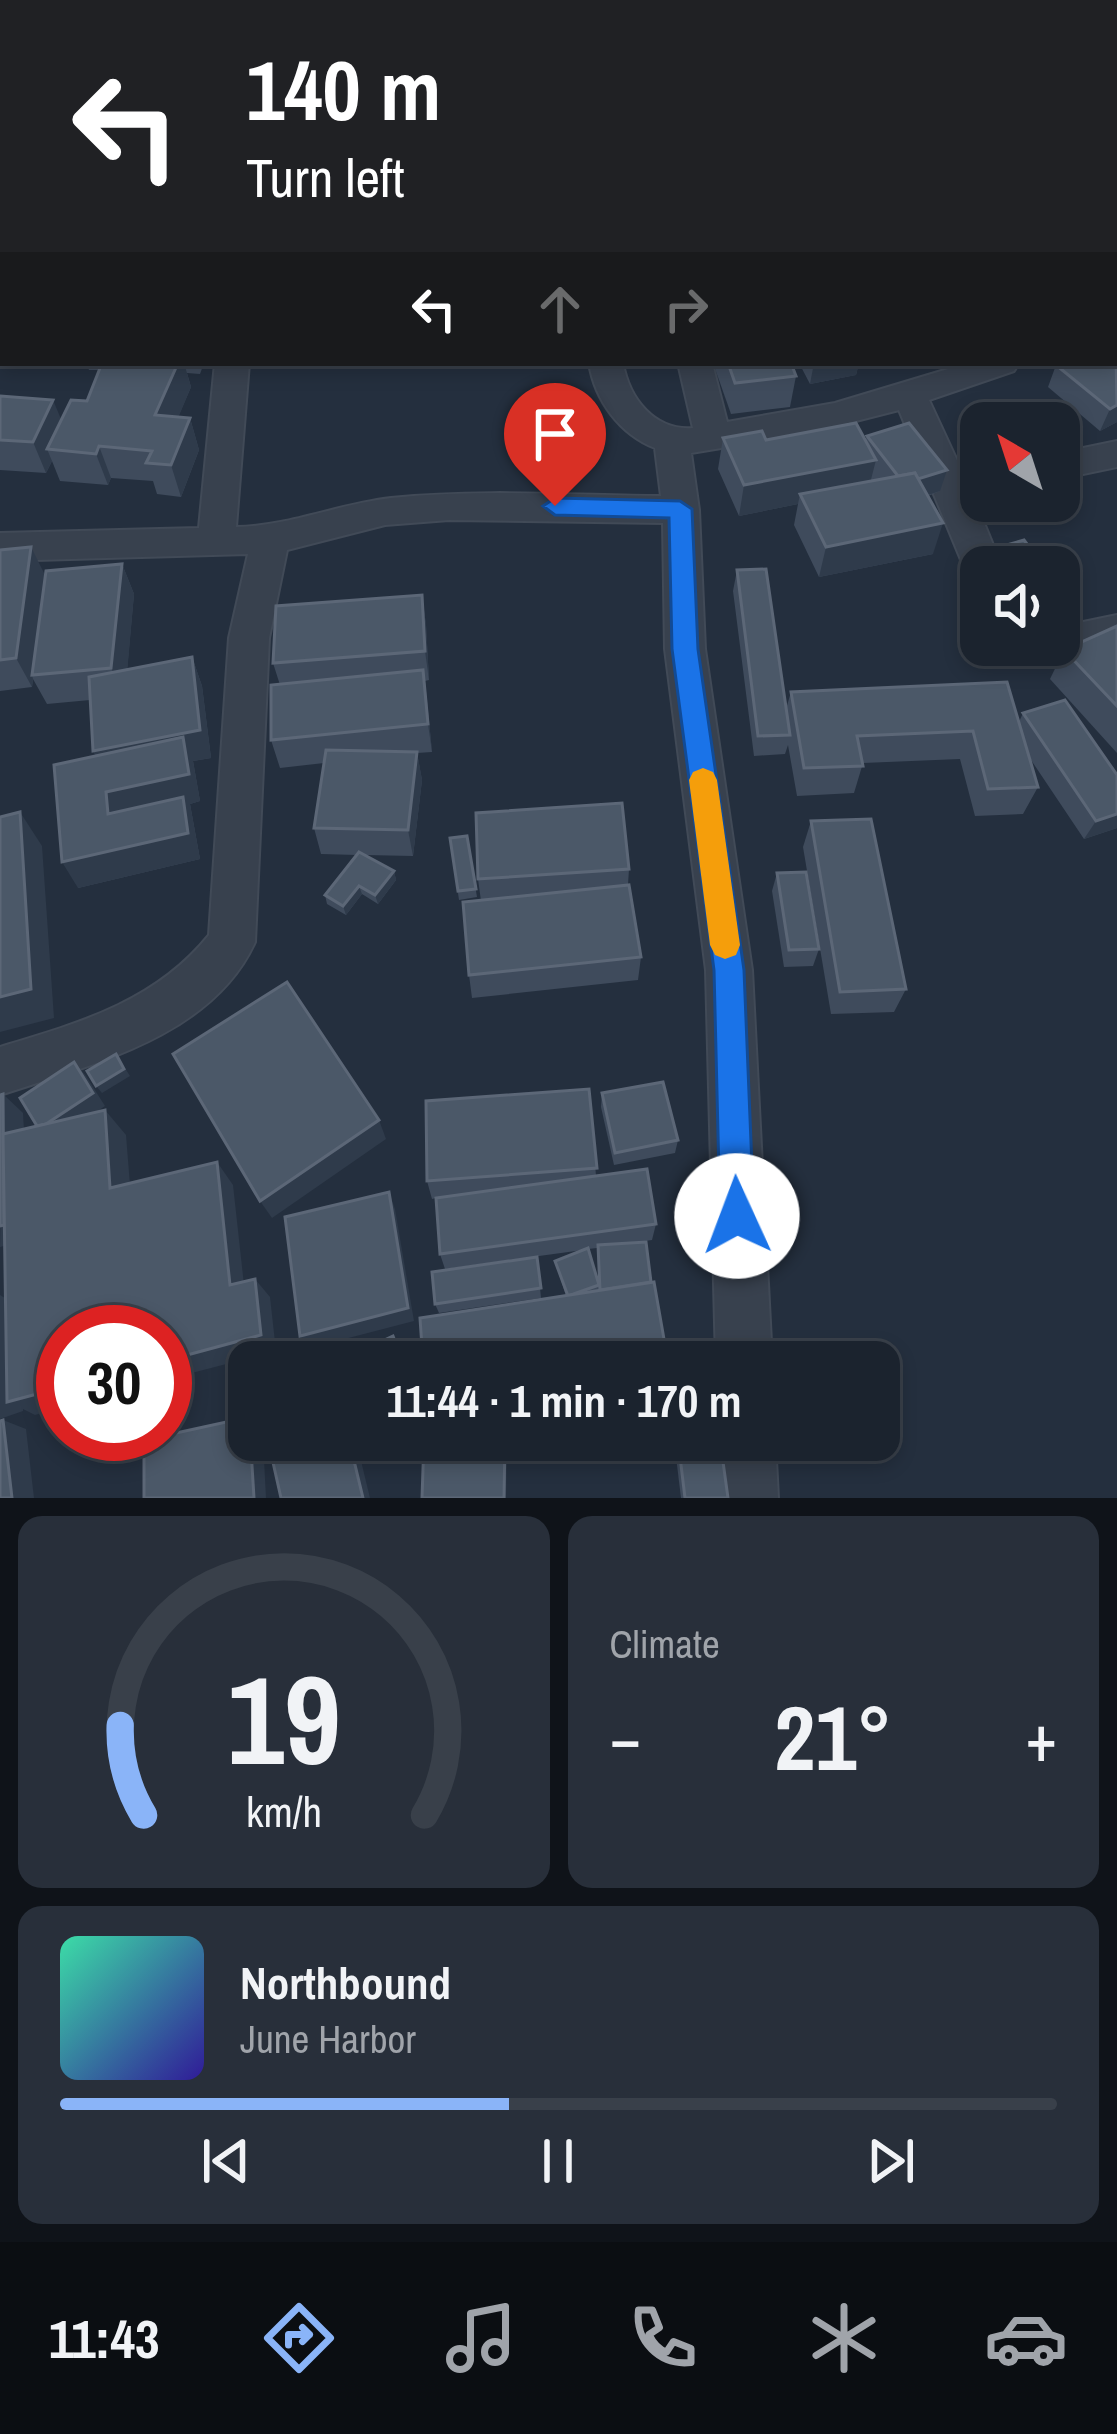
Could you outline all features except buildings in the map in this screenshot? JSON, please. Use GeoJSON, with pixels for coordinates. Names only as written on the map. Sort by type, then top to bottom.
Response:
{"type":"FeatureCollection","features":[{"type":"Feature","properties":{"kind":"street"},"geometry":{"type":"LineString","coordinates":[[216,542],[232,366]]}},
{"type":"Feature","properties":{"kind":"street"},"geometry":{"type":"LineString","coordinates":[[607,366],[615,397],[631,415],[693,439],[777,430],[910,397],[994,366]]}},
{"type":"Feature","properties":{"kind":"street"},"geometry":{"type":"LineString","coordinates":[[695,366],[693,439],[680,509],[685,649],[729,970],[743,1341]]}},
{"type":"Feature","properties":{"kind":"street"},"geometry":{"type":"LineString","coordinates":[[910,397],[960,472]]}},
{"type":"Feature","properties":{"kind":"street"},"geometry":{"type":"LineString","coordinates":[[1080,462],[1117,454]]}},
{"type":"Feature","properties":{"kind":"street"},"geometry":{"type":"LineString","coordinates":[[0,547],[270,540],[385,512],[449,507],[680,509]]}},
{"type":"Feature","properties":{"kind":"street"},"geometry":{"type":"LineString","coordinates":[[0,1072],[144,1023],[214,969],[232,941],[249,638],[270,540]]}},
{"type":"Feature","properties":{"kind":"street"},"geometry":{"type":"LineString","coordinates":[[1080,638],[1117,629]]}},
{"type":"Feature","properties":{"kind":"street"},"geometry":{"type":"LineString","coordinates":[[748,1461],[749,1498]]}},
{"type":"Feature","properties":{"kind":"slow traffic"},"geometry":{"type":"LineString","coordinates":[[703,780],[725,945]]}},
{"type":"Feature","properties":{"kind":"route"},"geometry":{"type":"LineString","coordinates":[[555,506],[680,509],[685,649],[729,970],[737,1216]]}}]}
